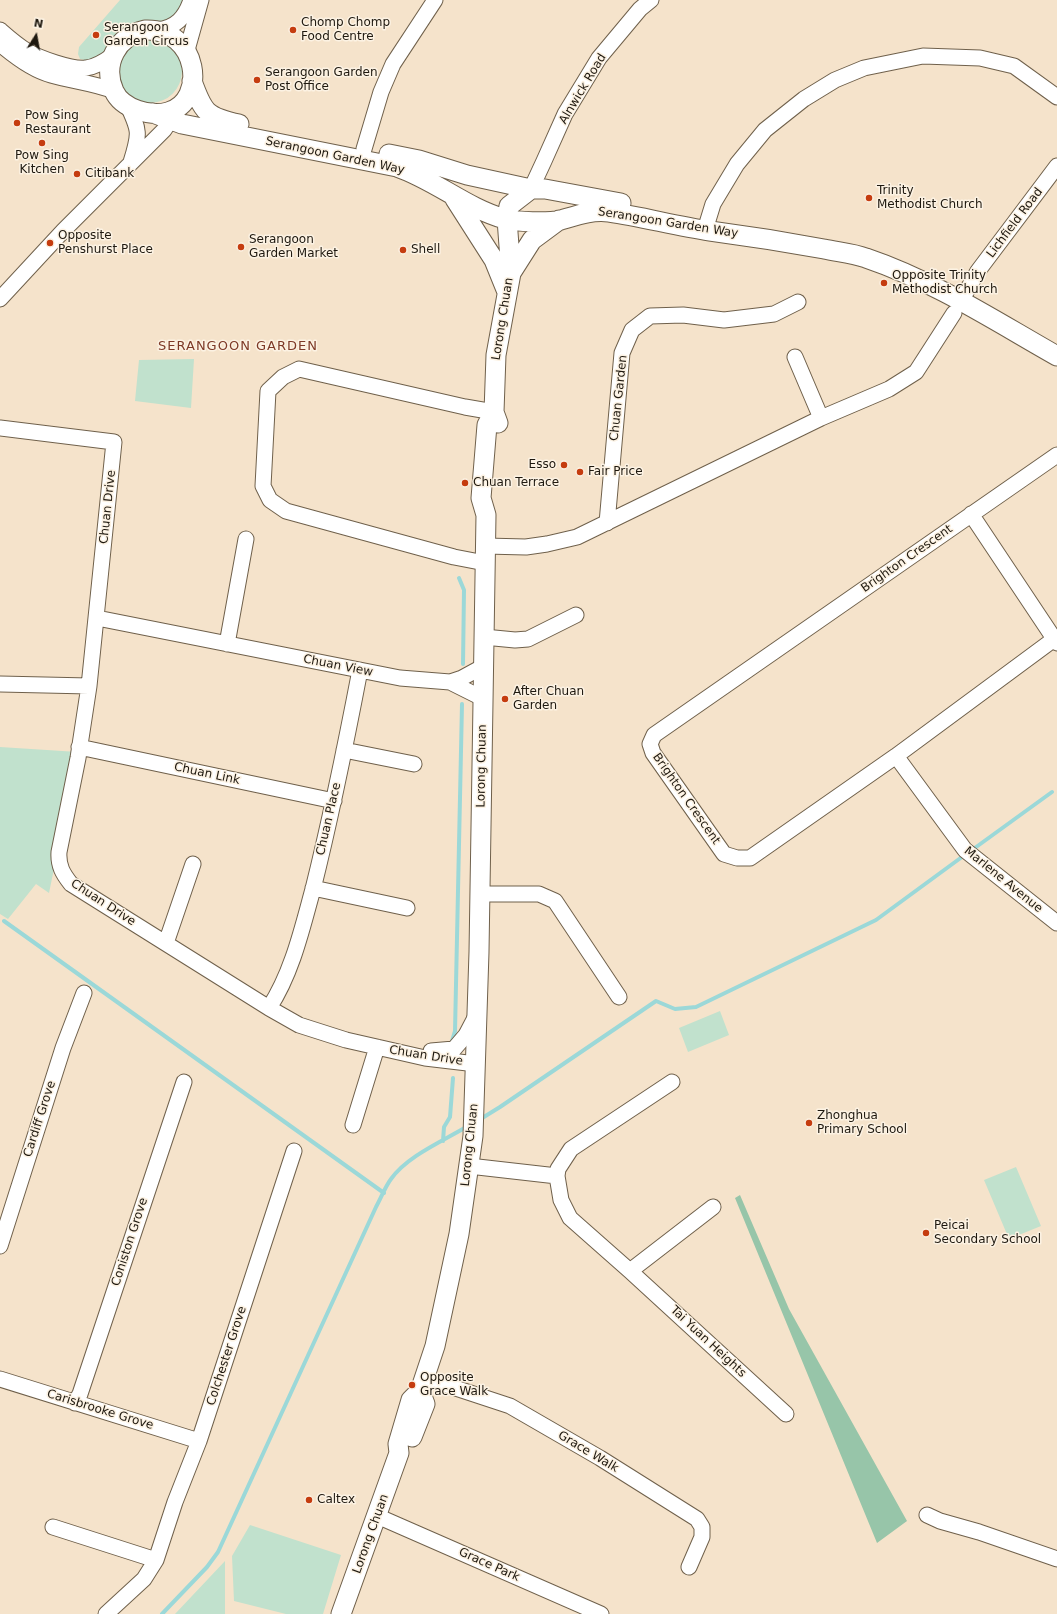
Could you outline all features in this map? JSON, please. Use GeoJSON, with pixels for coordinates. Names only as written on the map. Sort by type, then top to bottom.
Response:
{"type":"FeatureCollection","features":[{"type":"Feature","properties":{"kind":"street"},"geometry":{"type":"LineString","coordinates":[[130,165],[137,141],[138,126],[121,98],[111,73],[114,55],[124,40],[134,34],[145,30],[167,29],[178,24],[191,0]]}},
{"type":"Feature","properties":{"kind":"street"},"geometry":{"type":"LineString","coordinates":[[187,50],[201,0]]}},
{"type":"Feature","properties":{"kind":"street"},"geometry":{"type":"LineString","coordinates":[[364,149],[381,92],[393,64],[435,0]]}},
{"type":"Feature","properties":{"kind":"street","name":"Alnwick Road"},"geometry":{"type":"LineString","coordinates":[[530,189],[565,114],[599,58],[640,9],[651,0]]}},
{"type":"Feature","properties":{"kind":"street"},"geometry":{"type":"LineString","coordinates":[[0,30],[27,51],[47,60],[67,66],[85,68],[101,63],[114,55]]}},
{"type":"Feature","properties":{"kind":"street"},"geometry":{"type":"LineString","coordinates":[[0,298],[164,130],[186,99],[192,80],[192,65],[187,50],[174,37],[158,30]]}},
{"type":"Feature","properties":{"kind":"street"},"geometry":{"type":"LineString","coordinates":[[0,44],[20,59],[49,74],[99,85],[121,98]]}},
{"type":"Feature","properties":{"kind":"street"},"geometry":{"type":"LineString","coordinates":[[706,224],[712,204],[737,164],[765,130],[810,95],[835,80],[864,68],[923,56],[980,58],[1014,66],[1057,97]]}},
{"type":"Feature","properties":{"kind":"street","name":"Serangoon Garden Way"},"geometry":{"type":"LineString","coordinates":[[192,80],[197,97],[205,111],[220,120],[418,160],[467,175],[530,189],[545,189],[864,257],[906,273],[1057,356]]}},
{"type":"Feature","properties":{"kind":"street","name":"Serangoon Garden Way"},"geometry":{"type":"LineString","coordinates":[[121,98],[139,111],[175,113],[182,124],[397,167],[414,173],[470,205],[508,213],[529,221],[559,220],[590,211],[706,224]]}},
{"type":"Feature","properties":{"kind":"street","name":"Lichfield Road"},"geometry":{"type":"LineString","coordinates":[[960,303],[978,271],[1057,166]]}},
{"type":"Feature","properties":{"kind":"street"},"geometry":{"type":"LineString","coordinates":[[467,175],[505,197],[508,213]]}},
{"type":"Feature","properties":{"kind":"street"},"geometry":{"type":"LineString","coordinates":[[508,213],[530,189]]}},
{"type":"Feature","properties":{"kind":"street"},"geometry":{"type":"LineString","coordinates":[[452,195],[494,260],[507,293]]}},
{"type":"Feature","properties":{"kind":"street","name":"Lorong Chuan"},"geometry":{"type":"LineString","coordinates":[[341,1614],[399,1453],[407,1447],[425,1404],[422,1384],[435,1346],[459,1234],[469,1166],[474,1115],[478,1013],[484,699],[486,515],[481,498],[487,425],[494,412],[496,355],[511,273],[508,213]]}},
{"type":"Feature","properties":{"kind":"street"},"geometry":{"type":"LineString","coordinates":[[511,273],[532,240],[559,220]]}},
{"type":"Feature","properties":{"kind":"street","name":"Chuan Garden"},"geometry":{"type":"LineString","coordinates":[[607,523],[622,353],[632,330],[650,316],[683,316],[724,320],[774,314],[798,302]]}},
{"type":"Feature","properties":{"kind":"street"},"geometry":{"type":"LineString","coordinates":[[494,412],[465,407],[299,369],[283,377],[268,391],[263,486],[270,500],[286,511],[454,557],[485,554],[547,544],[577,537],[821,418],[889,389],[916,372],[960,303]]}},
{"type":"Feature","properties":{"kind":"street","name":"Serangoon Garden Way"},"geometry":{"type":"LineString","coordinates":[[960,303],[1057,348]]}},
{"type":"Feature","properties":{"kind":"street"},"geometry":{"type":"LineString","coordinates":[[795,357],[821,418]]}},
{"type":"Feature","properties":{"kind":"street","name":"Chuan Drive"},"geometry":{"type":"LineString","coordinates":[[0,428],[114,442],[89,686],[78,758],[58,860],[61,870],[71,884],[269,1008],[299,1025],[346,1040],[406,1054],[425,1058],[476,1064]]}},
{"type":"Feature","properties":{"kind":"street","name":"Brighton Crescent"},"geometry":{"type":"LineString","coordinates":[[1056,640],[896,756],[750,858],[737,858],[724,854],[653,753],[650,744],[654,735],[1057,455]]}},
{"type":"Feature","properties":{"kind":"street"},"geometry":{"type":"LineString","coordinates":[[971,514],[1056,640]]}},
{"type":"Feature","properties":{"kind":"street"},"geometry":{"type":"LineString","coordinates":[[227,644],[246,539]]}},
{"type":"Feature","properties":{"kind":"street"},"geometry":{"type":"LineString","coordinates":[[484,638],[515,640],[528,639],[576,615]]}},
{"type":"Feature","properties":{"kind":"street","name":"Chuan View"},"geometry":{"type":"LineString","coordinates":[[97,618],[400,678],[450,682],[484,699]]}},
{"type":"Feature","properties":{"kind":"street","name":"Chuan View"},"geometry":{"type":"LineString","coordinates":[[450,682],[462,678],[484,666]]}},
{"type":"Feature","properties":{"kind":"street","name":"Chuan Place"},"geometry":{"type":"LineString","coordinates":[[269,1008],[288,970],[302,930],[334,801],[360,670]]}},
{"type":"Feature","properties":{"kind":"street"},"geometry":{"type":"LineString","coordinates":[[0,684],[89,686]]}},
{"type":"Feature","properties":{"kind":"street","name":"Chuan Link"},"geometry":{"type":"LineString","coordinates":[[79,747],[334,801]]}},
{"type":"Feature","properties":{"kind":"street"},"geometry":{"type":"LineString","coordinates":[[344,750],[414,764]]}},
{"type":"Feature","properties":{"kind":"street","name":"Marlene Avenue"},"geometry":{"type":"LineString","coordinates":[[896,756],[959,842],[974,858],[1057,922]]}},
{"type":"Feature","properties":{"kind":"street"},"geometry":{"type":"LineString","coordinates":[[166,943],[193,864]]}},
{"type":"Feature","properties":{"kind":"street"},"geometry":{"type":"LineString","coordinates":[[313,888],[407,908]]}},
{"type":"Feature","properties":{"kind":"street"},"geometry":{"type":"LineString","coordinates":[[480,894],[539,894],[555,901],[619,997]]}},
{"type":"Feature","properties":{"kind":"street","name":"Cardiff Grove"},"geometry":{"type":"LineString","coordinates":[[0,1246],[63,1048],[84,993]]}},
{"type":"Feature","properties":{"kind":"street"},"geometry":{"type":"LineString","coordinates":[[406,1054],[414,1051],[436,1052],[454,1049],[466,1035],[478,1013]]}},
{"type":"Feature","properties":{"kind":"street","name":"Chuan Drive"},"geometry":{"type":"LineString","coordinates":[[353,1125],[377,1047]]}},
{"type":"Feature","properties":{"kind":"street","name":"Coniston Grove"},"geometry":{"type":"LineString","coordinates":[[75,1403],[80,1394],[184,1082]]}},
{"type":"Feature","properties":{"kind":"street"},"geometry":{"type":"LineString","coordinates":[[469,1166],[557,1176],[561,1162],[571,1149],[672,1082]]}},
{"type":"Feature","properties":{"kind":"street","name":"Colchester Grove"},"geometry":{"type":"LineString","coordinates":[[106,1614],[144,1579],[156,1560],[175,1502],[199,1441],[294,1151]]}},
{"type":"Feature","properties":{"kind":"street","name":"Tai Yuan Heights"},"geometry":{"type":"LineString","coordinates":[[557,1176],[561,1200],[570,1218],[630,1270],[786,1414]]}},
{"type":"Feature","properties":{"kind":"street"},"geometry":{"type":"LineString","coordinates":[[630,1270],[713,1207]]}},
{"type":"Feature","properties":{"kind":"street","name":"Carisbrooke Grove"},"geometry":{"type":"LineString","coordinates":[[0,1379],[199,1441]]}},
{"type":"Feature","properties":{"kind":"street","name":"Grace Walk"},"geometry":{"type":"LineString","coordinates":[[422,1384],[510,1406],[600,1458],[697,1519],[702,1527],[702,1537],[689,1567]]}},
{"type":"Feature","properties":{"kind":"street"},"geometry":{"type":"LineString","coordinates":[[927,1515],[940,1521],[979,1532],[1057,1559]]}},
{"type":"Feature","properties":{"kind":"street","name":"Grace Park"},"geometry":{"type":"LineString","coordinates":[[377,1516],[601,1614]]}},
{"type":"Feature","properties":{"kind":"street"},"geometry":{"type":"LineString","coordinates":[[53,1527],[156,1560]]}},
{"type":"Feature","properties":{"kind":"green space"},"geometry":{"type":"Polygon","coordinates":[[[120,0],[183,0],[183,7],[168,22],[114,40],[100,57],[89,61],[80,59],[78,54],[79,47],[120,0]]]}},
{"type":"Feature","properties":{"kind":"green space"},"geometry":{"type":"Polygon","coordinates":[[[150,39],[162,41],[173,48],[180,59],[182,71],[180,83],[173,94],[162,101],[150,103],[138,101],[127,94],[120,83],[118,71],[120,59],[127,48],[138,41],[150,39]]]}},
{"type":"Feature","properties":{"kind":"green space"},"geometry":{"type":"Polygon","coordinates":[[[194,359],[191,408],[135,401],[139,360],[194,359]]]}},
{"type":"Feature","properties":{"kind":"green space"},"geometry":{"type":"Polygon","coordinates":[[[0,747],[78,752],[49,893],[36,884],[8,919],[0,914],[0,747]]]}},
{"type":"Feature","properties":{"kind":"green space"},"geometry":{"type":"Polygon","coordinates":[[[720,1011],[729,1035],[688,1052],[679,1028],[720,1011]]]}},
{"type":"Feature","properties":{"kind":"green space"},"geometry":{"type":"Polygon","coordinates":[[[1016,1167],[1041,1226],[1009,1239],[984,1180],[1016,1167]]]}},
{"type":"Feature","properties":{"kind":"green space"},"geometry":{"type":"Polygon","coordinates":[[[740,1195],[789,1309],[907,1521],[877,1543],[735,1198],[740,1195]]]}},
{"type":"Feature","properties":{"kind":"green space"},"geometry":{"type":"Polygon","coordinates":[[[250,1525],[341,1555],[323,1614],[286,1614],[234,1601],[232,1556],[250,1525]]]}},
{"type":"Feature","properties":{"kind":"green space"},"geometry":{"type":"Polygon","coordinates":[[[225,1561],[225,1614],[175,1614],[225,1561]]]}},
{"type":"Feature","properties":{"kind":"waterway"},"geometry":{"type":"LineString","coordinates":[[459,578],[464,590],[463,664]]}},
{"type":"Feature","properties":{"kind":"waterway"},"geometry":{"type":"LineString","coordinates":[[452,1041],[455,1031],[462,704]]}},
{"type":"Feature","properties":{"kind":"waterway"},"geometry":{"type":"LineString","coordinates":[[972,850],[1052,792]]}},
{"type":"Feature","properties":{"kind":"waterway"},"geometry":{"type":"LineString","coordinates":[[479,1120],[656,1001],[675,1009],[696,1007],[876,920],[966,854]]}},
{"type":"Feature","properties":{"kind":"waterway"},"geometry":{"type":"LineString","coordinates":[[4,921],[384,1193]]}},
{"type":"Feature","properties":{"kind":"waterway"},"geometry":{"type":"LineString","coordinates":[[443,1141],[444,1127],[450,1117],[453,1078]]}},
{"type":"Feature","properties":{"kind":"waterway"},"geometry":{"type":"LineString","coordinates":[[162,1614],[207,1567],[218,1552],[376,1207],[389,1182],[406,1163],[437,1143],[468,1126]]}},
{"type":"Feature","properties":{"kind":"place","name":"Chomp Chomp Food Centre"},"geometry":{"type":"Point","coordinates":[293,30]}},
{"type":"Feature","properties":{"kind":"place","name":"Serangoon Garden Circus"},"geometry":{"type":"Point","coordinates":[96,35]}},
{"type":"Feature","properties":{"kind":"place","name":"Serangoon Garden Post Office"},"geometry":{"type":"Point","coordinates":[257,80]}},
{"type":"Feature","properties":{"kind":"place","name":"Pow Sing Restaurant"},"geometry":{"type":"Point","coordinates":[17,123]}},
{"type":"Feature","properties":{"kind":"place","name":"Pow Sing Kitchen"},"geometry":{"type":"Point","coordinates":[42,143]}},
{"type":"Feature","properties":{"kind":"place","name":"Citibank"},"geometry":{"type":"Point","coordinates":[77,174]}},
{"type":"Feature","properties":{"kind":"place","name":"Trinity Methodist Church"},"geometry":{"type":"Point","coordinates":[869,198]}},
{"type":"Feature","properties":{"kind":"place","name":"Opposite Penshurst Place"},"geometry":{"type":"Point","coordinates":[50,243]}},
{"type":"Feature","properties":{"kind":"place","name":"Serangoon Garden Market"},"geometry":{"type":"Point","coordinates":[241,247]}},
{"type":"Feature","properties":{"kind":"place","name":"Shell"},"geometry":{"type":"Point","coordinates":[403,250]}},
{"type":"Feature","properties":{"kind":"place","name":"Opposite Trinity Methodist Church"},"geometry":{"type":"Point","coordinates":[884,283]}},
{"type":"Feature","properties":{"kind":"place","name":"Esso"},"geometry":{"type":"Point","coordinates":[564,465]}},
{"type":"Feature","properties":{"kind":"place","name":"Fair Price"},"geometry":{"type":"Point","coordinates":[580,472]}},
{"type":"Feature","properties":{"kind":"place","name":"Chuan Terrace"},"geometry":{"type":"Point","coordinates":[465,483]}},
{"type":"Feature","properties":{"kind":"place","name":"After Chuan Garden"},"geometry":{"type":"Point","coordinates":[505,699]}},
{"type":"Feature","properties":{"kind":"place","name":"Zhonghua Primary School"},"geometry":{"type":"Point","coordinates":[809,1123]}},
{"type":"Feature","properties":{"kind":"place","name":"Peicai Secondary School"},"geometry":{"type":"Point","coordinates":[926,1233]}},
{"type":"Feature","properties":{"kind":"place","name":"Opposite Grace Walk"},"geometry":{"type":"Point","coordinates":[412,1385]}},
{"type":"Feature","properties":{"kind":"place","name":"Caltex"},"geometry":{"type":"Point","coordinates":[309,1500]}},
{"type":"Feature","properties":{"kind":"district","name":"SERANGOON GARDEN"},"geometry":{"type":"Point","coordinates":[238,347]}}]}
